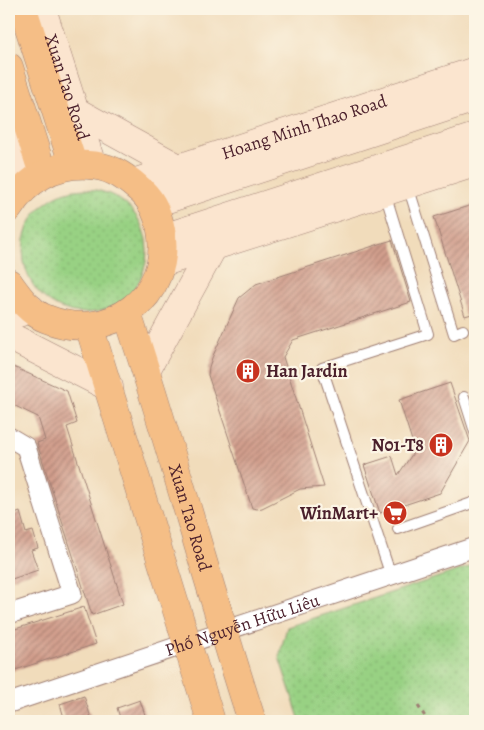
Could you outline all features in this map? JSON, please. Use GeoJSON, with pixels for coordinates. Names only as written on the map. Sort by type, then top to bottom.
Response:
{"type":"FeatureCollection","features":[{"type":"Feature","properties":{"kind":"main road","name":"Xuan Tao Road"},"geometry":{"type":"LineString","coordinates":[[23,9],[83,164]]}},
{"type":"Feature","properties":{"kind":"main road","name":"Xuan Tao Road"},"geometry":{"type":"LineString","coordinates":[[42,9],[75,111],[83,164]]}},
{"type":"Feature","properties":{"kind":"main road"},"geometry":{"type":"LineString","coordinates":[[9,67],[35,180]]}},
{"type":"Feature","properties":{"kind":"main road","name":"Hoang Minh Thao Road"},"geometry":{"type":"LineString","coordinates":[[133,183],[475,71]]}},
{"type":"Feature","properties":{"kind":"main road","name":"Hoang Minh Thao Road"},"geometry":{"type":"LineString","coordinates":[[152,204],[475,98]]}},
{"type":"Feature","properties":{"kind":"main road"},"geometry":{"type":"LineString","coordinates":[[75,111],[180,168]]}},
{"type":"Feature","properties":{"kind":"main road"},"geometry":{"type":"LineString","coordinates":[[10,136],[35,180]]}},
{"type":"Feature","properties":{"kind":"main road"},"geometry":{"type":"LineString","coordinates":[[162,251],[475,137]]}},
{"type":"Feature","properties":{"kind":"main road"},"geometry":{"type":"LineString","coordinates":[[162,251],[213,247],[475,163]]}},
{"type":"Feature","properties":{"kind":"main road"},"geometry":{"type":"LineString","coordinates":[[9,208],[35,180],[48,171],[83,164],[100,166],[124,175],[145,194],[159,218],[162,251],[159,272],[146,296],[127,313],[100,325],[72,327],[20,312],[24,304],[10,286]]}},
{"type":"Feature","properties":{"kind":"main road"},"geometry":{"type":"LineString","coordinates":[[146,370],[213,247]]}},
{"type":"Feature","properties":{"kind":"main road","name":"Xuan Tao Road"},"geometry":{"type":"LineString","coordinates":[[127,313],[252,721]]}},
{"type":"Feature","properties":{"kind":"main road"},"geometry":{"type":"LineString","coordinates":[[89,326],[211,721]]}},
{"type":"Feature","properties":{"kind":"main road"},"geometry":{"type":"LineString","coordinates":[[9,336],[109,388]]}},
{"type":"Feature","properties":{"kind":"street"},"geometry":{"type":"LineString","coordinates":[[9,437],[26,447],[72,594],[9,614]]}},
{"type":"Feature","properties":{"kind":"street","name":"Phố Nguyễn Hữu Liêu"},"geometry":{"type":"LineString","coordinates":[[9,703],[475,547]]}},
{"type":"Feature","properties":{"kind":"lane"},"geometry":{"type":"LineString","coordinates":[[396,188],[454,334],[463,330]]}},
{"type":"Feature","properties":{"kind":"lane"},"geometry":{"type":"LineString","coordinates":[[391,576],[322,368],[428,334],[396,188]]}},
{"type":"Feature","properties":{"kind":"lane"},"geometry":{"type":"LineString","coordinates":[[464,397],[475,432]]}},
{"type":"Feature","properties":{"kind":"lane"},"geometry":{"type":"LineString","coordinates":[[398,529],[475,502]]}},
{"type":"Feature","properties":{"kind":"path"},"geometry":{"type":"LineString","coordinates":[[418,706],[428,721]]}},
{"type":"Feature","properties":{"kind":"green space"},"geometry":{"type":"Polygon","coordinates":[[[85,189],[109,194],[129,207],[142,227],[147,251],[142,275],[129,295],[109,308],[85,313],[61,308],[41,295],[28,275],[23,251],[28,227],[41,207],[61,194],[85,189]]]}},
{"type":"Feature","properties":{"kind":"green space"},"geometry":{"type":"Polygon","coordinates":[[[475,565],[475,721],[300,721],[279,657],[287,627],[475,565]]]}},
{"type":"Feature","properties":{"kind":"building"},"geometry":{"type":"Polygon","coordinates":[[[475,204],[475,313],[465,316],[434,217],[475,204]]]}},
{"type":"Feature","properties":{"kind":"building","name":"Han Jardin"},"geometry":{"type":"Polygon","coordinates":[[[392,240],[411,302],[293,340],[283,357],[324,487],[300,489],[262,508],[252,508],[208,375],[212,358],[239,298],[256,284],[392,240]]]}},
{"type":"Feature","properties":{"kind":"building"},"geometry":{"type":"Polygon","coordinates":[[[9,365],[67,391],[77,423],[67,427],[123,604],[92,615],[37,443],[45,440],[38,417],[9,403],[9,365]]]}},
{"type":"Feature","properties":{"kind":"building","name":"N01-T8"},"geometry":{"type":"Polygon","coordinates":[[[450,383],[470,441],[440,493],[380,513],[364,465],[392,456],[398,475],[415,450],[399,400],[450,383]]]}},
{"type":"Feature","properties":{"kind":"building"},"geometry":{"type":"Polygon","coordinates":[[[20,512],[26,533],[33,531],[38,548],[31,550],[38,570],[9,580],[9,516],[20,512]]]}},
{"type":"Feature","properties":{"kind":"building"},"geometry":{"type":"Polygon","coordinates":[[[84,607],[96,644],[9,672],[9,631],[84,607]]]}},
{"type":"Feature","properties":{"kind":"building"},"geometry":{"type":"Polygon","coordinates":[[[84,696],[92,721],[65,721],[60,704],[84,696]]]}},
{"type":"Feature","properties":{"kind":"building"},"geometry":{"type":"Polygon","coordinates":[[[140,700],[147,721],[121,721],[117,708],[140,700]]]}},
{"type":"Feature","properties":{"kind":"place","name":"Han Jardin"},"geometry":{"type":"Point","coordinates":[248,371]}},
{"type":"Feature","properties":{"kind":"place","name":"N01-T8"},"geometry":{"type":"Point","coordinates":[441,445]}},
{"type":"Feature","properties":{"kind":"place","name":"WinMart+"},"geometry":{"type":"Point","coordinates":[395,513]}}]}
